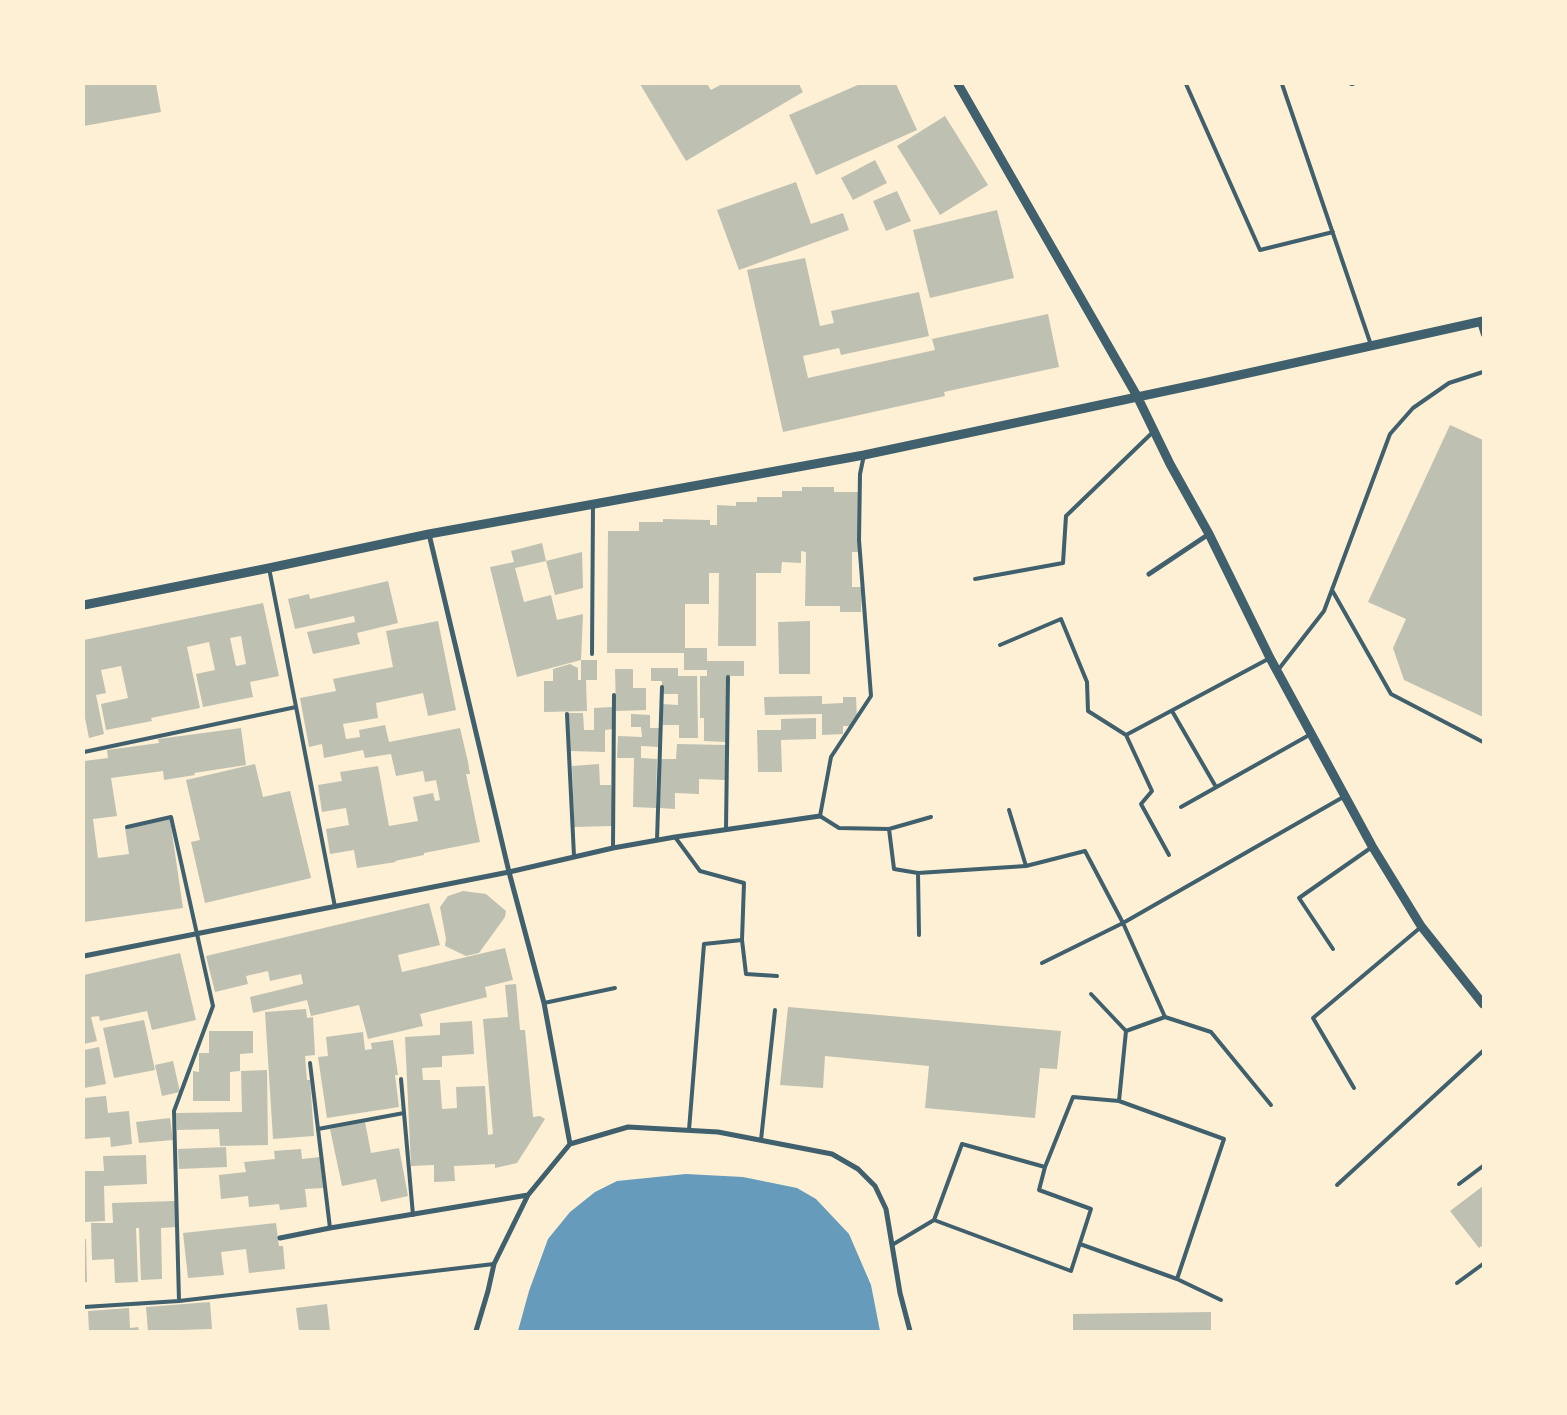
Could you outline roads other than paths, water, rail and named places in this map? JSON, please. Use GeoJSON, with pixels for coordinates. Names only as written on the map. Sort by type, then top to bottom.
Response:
{"type":"FeatureCollection","features":[{"type":"Feature","properties":{"kind":"street"},"geometry":{"type":"LineString","coordinates":[[958,84],[1137,396],[1170,464],[1209,534],[1270,658],[1372,846],[1421,926],[1483,1004]]}},
{"type":"Feature","properties":{"kind":"street"},"geometry":{"type":"LineString","coordinates":[[84,605],[429,534],[864,455],[1481,321]]}},
{"type":"Feature","properties":{"kind":"street"},"geometry":{"type":"LineString","coordinates":[[429,534],[509,872],[544,1003],[570,1144]]}},
{"type":"Feature","properties":{"kind":"street"},"geometry":{"type":"LineString","coordinates":[[1149,574],[1209,534]]}},
{"type":"Feature","properties":{"kind":"street"},"geometry":{"type":"LineString","coordinates":[[84,956],[509,872],[614,848],[726,829],[820,816]]}},
{"type":"Feature","properties":{"kind":"street"},"geometry":{"type":"LineString","coordinates":[[476,1331],[494,1264],[528,1195],[570,1144],[628,1127],[718,1132],[832,1154],[858,1169],[875,1186],[886,1209],[900,1293],[910,1331]]}},
{"type":"Feature","properties":{"kind":"street"},"geometry":{"type":"LineString","coordinates":[[280,1238],[528,1195]]}},
{"type":"Feature","properties":{"kind":"lane"},"geometry":{"type":"LineString","coordinates":[[1186,84],[1260,250],[1333,232]]}},
{"type":"Feature","properties":{"kind":"lane"},"geometry":{"type":"LineString","coordinates":[[1282,84],[1371,345]]}},
{"type":"Feature","properties":{"kind":"lane"},"geometry":{"type":"LineString","coordinates":[[1481,321],[1483,335]]}},
{"type":"Feature","properties":{"kind":"lane"},"geometry":{"type":"LineString","coordinates":[[1278,670],[1324,610],[1390,434],[1413,408],[1449,383],[1483,372]]}},
{"type":"Feature","properties":{"kind":"lane"},"geometry":{"type":"LineString","coordinates":[[975,579],[1063,563],[1066,516],[1154,431]]}},
{"type":"Feature","properties":{"kind":"lane"},"geometry":{"type":"LineString","coordinates":[[864,455],[860,474],[859,540],[871,696],[831,757],[820,816],[840,828],[889,829],[931,817]]}},
{"type":"Feature","properties":{"kind":"lane"},"geometry":{"type":"LineString","coordinates":[[592,654],[593,503]]}},
{"type":"Feature","properties":{"kind":"lane"},"geometry":{"type":"LineString","coordinates":[[269,568],[335,907]]}},
{"type":"Feature","properties":{"kind":"lane"},"geometry":{"type":"LineString","coordinates":[[1332,590],[1391,694],[1483,742]]}},
{"type":"Feature","properties":{"kind":"lane"},"geometry":{"type":"LineString","coordinates":[[1000,645],[1061,620],[1087,682],[1088,712],[1126,736],[1152,791],[1141,804],[1169,855]]}},
{"type":"Feature","properties":{"kind":"lane"},"geometry":{"type":"LineString","coordinates":[[1126,736],[1270,658]]}},
{"type":"Feature","properties":{"kind":"lane"},"geometry":{"type":"LineString","coordinates":[[726,829],[728,677]]}},
{"type":"Feature","properties":{"kind":"lane"},"geometry":{"type":"LineString","coordinates":[[658,840],[662,688]]}},
{"type":"Feature","properties":{"kind":"lane"},"geometry":{"type":"LineString","coordinates":[[614,695],[614,848]]}},
{"type":"Feature","properties":{"kind":"lane"},"geometry":{"type":"LineString","coordinates":[[84,752],[296,707]]}},
{"type":"Feature","properties":{"kind":"lane"},"geometry":{"type":"LineString","coordinates":[[1172,711],[1216,787]]}},
{"type":"Feature","properties":{"kind":"lane"},"geometry":{"type":"LineString","coordinates":[[567,714],[574,856]]}},
{"type":"Feature","properties":{"kind":"lane"},"geometry":{"type":"LineString","coordinates":[[1181,807],[1312,734]]}},
{"type":"Feature","properties":{"kind":"lane"},"geometry":{"type":"LineString","coordinates":[[1042,962],[1123,923],[1345,796]]}},
{"type":"Feature","properties":{"kind":"lane"},"geometry":{"type":"LineString","coordinates":[[1009,810],[1026,866]]}},
{"type":"Feature","properties":{"kind":"lane"},"geometry":{"type":"LineString","coordinates":[[127,827],[171,816],[213,1006],[174,1111],[179,1301]]}},
{"type":"Feature","properties":{"kind":"lane"},"geometry":{"type":"LineString","coordinates":[[889,829],[894,869],[918,873],[1026,866],[1085,851],[1123,923],[1165,1016]]}},
{"type":"Feature","properties":{"kind":"lane"},"geometry":{"type":"LineString","coordinates":[[675,837],[700,871],[744,882],[742,940],[746,974],[777,976]]}},
{"type":"Feature","properties":{"kind":"lane"},"geometry":{"type":"LineString","coordinates":[[1333,949],[1299,898],[1372,846]]}},
{"type":"Feature","properties":{"kind":"lane"},"geometry":{"type":"LineString","coordinates":[[918,873],[919,935]]}},
{"type":"Feature","properties":{"kind":"lane"},"geometry":{"type":"LineString","coordinates":[[1354,1088],[1313,1018],[1421,926]]}},
{"type":"Feature","properties":{"kind":"lane"},"geometry":{"type":"LineString","coordinates":[[689,1130],[704,944],[742,940]]}},
{"type":"Feature","properties":{"kind":"lane"},"geometry":{"type":"LineString","coordinates":[[544,1003],[615,988]]}},
{"type":"Feature","properties":{"kind":"lane"},"geometry":{"type":"LineString","coordinates":[[1091,994],[1126,1031],[1119,1101]]}},
{"type":"Feature","properties":{"kind":"lane"},"geometry":{"type":"LineString","coordinates":[[761,1140],[775,1010]]}},
{"type":"Feature","properties":{"kind":"lane"},"geometry":{"type":"LineString","coordinates":[[1126,1031],[1165,1016],[1211,1032],[1271,1105]]}},
{"type":"Feature","properties":{"kind":"lane"},"geometry":{"type":"LineString","coordinates":[[1337,1185],[1483,1051]]}},
{"type":"Feature","properties":{"kind":"lane"},"geometry":{"type":"LineString","coordinates":[[310,1063],[330,1228]]}},
{"type":"Feature","properties":{"kind":"lane"},"geometry":{"type":"LineString","coordinates":[[401,1079],[413,1215]]}},
{"type":"Feature","properties":{"kind":"lane"},"geometry":{"type":"LineString","coordinates":[[934,1220],[1071,1271],[1091,1208],[1038,1190],[1045,1167],[1073,1097],[1119,1101],[1224,1139],[1177,1279]]}},
{"type":"Feature","properties":{"kind":"lane"},"geometry":{"type":"LineString","coordinates":[[318,1129],[404,1113]]}},
{"type":"Feature","properties":{"kind":"lane"},"geometry":{"type":"LineString","coordinates":[[892,1245],[934,1220],[962,1144],[1045,1167]]}},
{"type":"Feature","properties":{"kind":"lane"},"geometry":{"type":"LineString","coordinates":[[1459,1184],[1483,1166]]}},
{"type":"Feature","properties":{"kind":"lane"},"geometry":{"type":"LineString","coordinates":[[1080,1244],[1177,1279],[1221,1300]]}},
{"type":"Feature","properties":{"kind":"lane"},"geometry":{"type":"LineString","coordinates":[[84,1308],[179,1301],[494,1264]]}},
{"type":"Feature","properties":{"kind":"lane"},"geometry":{"type":"LineString","coordinates":[[1457,1284],[1483,1264]]}},
{"type":"Feature","properties":{"kind":"water"},"geometry":{"type":"Polygon","coordinates":[[[686,1174],[743,1177],[797,1188],[816,1199],[849,1234],[871,1285],[880,1331],[518,1331],[529,1291],[548,1239],[570,1212],[595,1192],[617,1181],[686,1174]]]}}]}
